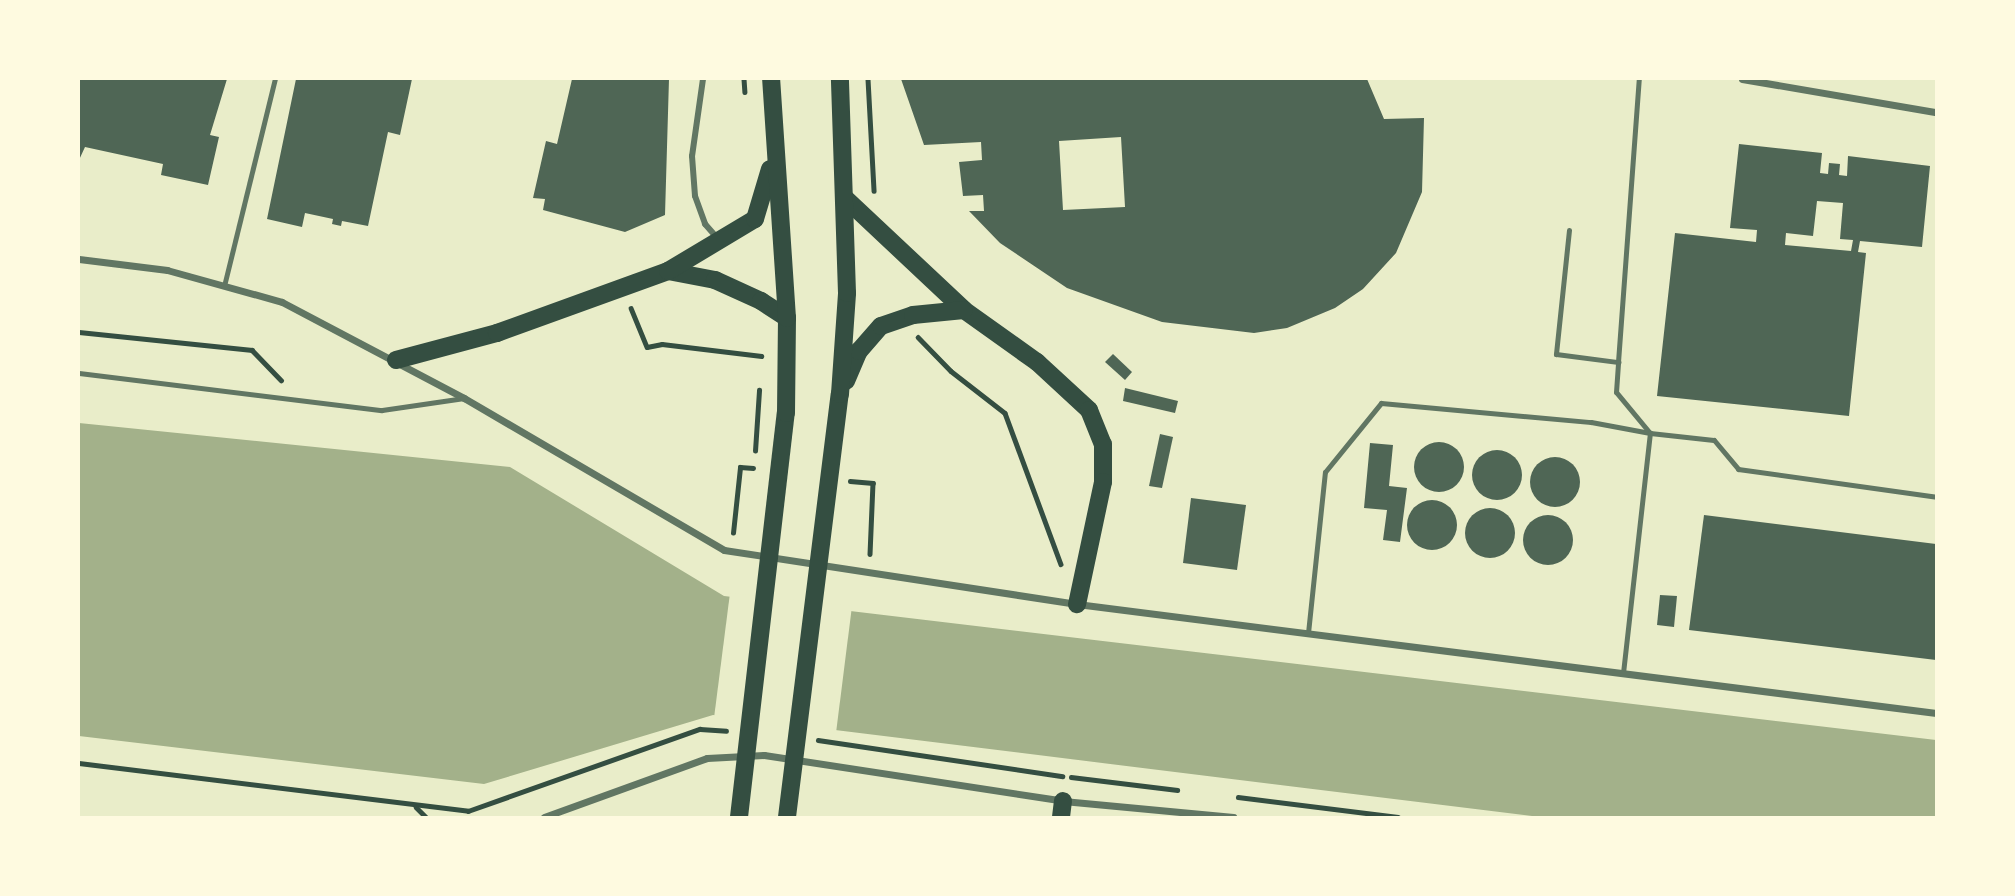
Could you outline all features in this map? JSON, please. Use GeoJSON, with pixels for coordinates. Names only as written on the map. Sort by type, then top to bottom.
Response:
{"type":"FeatureCollection","features":[{"type":"Feature","properties":{"kind":"main road"},"geometry":{"type":"LineString","coordinates":[[739,817],[781,474],[787,318],[771,79]]}},
{"type":"Feature","properties":{"kind":"main road"},"geometry":{"type":"LineString","coordinates":[[787,817],[840,394],[847,293],[840,79]]}},
{"type":"Feature","properties":{"kind":"main road"},"geometry":{"type":"LineString","coordinates":[[396,360],[497,333],[668,271],[755,219],[774,149]]}},
{"type":"Feature","properties":{"kind":"main road"},"geometry":{"type":"LineString","coordinates":[[846,199],[964,310],[1073,391],[1089,410],[1102,444],[1101,495],[1077,604]]}},
{"type":"Feature","properties":{"kind":"main road"},"geometry":{"type":"LineString","coordinates":[[668,271],[715,280],[761,300],[787,318]]}},
{"type":"Feature","properties":{"kind":"main road"},"geometry":{"type":"LineString","coordinates":[[840,394],[859,351],[881,326],[908,317],[964,310]]}},
{"type":"Feature","properties":{"kind":"street"},"geometry":{"type":"LineString","coordinates":[[704,79],[692,156],[695,196],[705,224],[720,241]]}},
{"type":"Feature","properties":{"kind":"street"},"geometry":{"type":"LineString","coordinates":[[1742,79],[1936,111]]}},
{"type":"Feature","properties":{"kind":"street"},"geometry":{"type":"LineString","coordinates":[[79,259],[167,270],[282,302],[464,398],[724,550],[1077,604],[1936,712]]}},
{"type":"Feature","properties":{"kind":"street"},"geometry":{"type":"LineString","coordinates":[[544,817],[707,758],[764,755],[1062,809],[1233,817]]}},
{"type":"Feature","properties":{"kind":"lane"},"geometry":{"type":"LineString","coordinates":[[224,286],[275,79]]}},
{"type":"Feature","properties":{"kind":"lane"},"geometry":{"type":"LineString","coordinates":[[1623,673],[1650,433],[1616,392],[1639,79]]}},
{"type":"Feature","properties":{"kind":"lane"},"geometry":{"type":"LineString","coordinates":[[1569,230],[1556,354],[1618,362]]}},
{"type":"Feature","properties":{"kind":"lane"},"geometry":{"type":"LineString","coordinates":[[79,373],[382,410],[464,398]]}},
{"type":"Feature","properties":{"kind":"lane"},"geometry":{"type":"LineString","coordinates":[[1308,633],[1325,472],[1381,403],[1591,422],[1650,433],[1714,440],[1738,469],[1936,497]]}},
{"type":"Feature","properties":{"kind":"path"},"geometry":{"type":"LineString","coordinates":[[623,288],[647,347],[662,344],[761,356]]}},
{"type":"Feature","properties":{"kind":"path"},"geometry":{"type":"LineString","coordinates":[[908,317],[925,348],[1004,413],[1077,604]]}},
{"type":"Feature","properties":{"kind":"path"},"geometry":{"type":"LineString","coordinates":[[79,332],[252,350],[296,399]]}},
{"type":"Feature","properties":{"kind":"path"},"geometry":{"type":"LineString","coordinates":[[760,367],[761,349]]}},
{"type":"Feature","properties":{"kind":"path"},"geometry":{"type":"LineString","coordinates":[[752,480],[760,379]]}},
{"type":"Feature","properties":{"kind":"path"},"geometry":{"type":"LineString","coordinates":[[736,519],[740,467],[753,468]]}},
{"type":"Feature","properties":{"kind":"path"},"geometry":{"type":"LineString","coordinates":[[870,542],[873,483]]}},
{"type":"Feature","properties":{"kind":"path"},"geometry":{"type":"LineString","coordinates":[[79,763],[468,811],[700,729]]}},
{"type":"Feature","properties":{"kind":"path"},"geometry":{"type":"LineString","coordinates":[[840,743],[1066,776]]}},
{"type":"Feature","properties":{"kind":"path"},"geometry":{"type":"LineString","coordinates":[[416,806],[426,817]]}},
{"type":"Feature","properties":{"kind":"shaded area"},"geometry":{"type":"Polygon","coordinates":[[[79,423],[510,467],[724,596],[1936,740],[1936,817],[1540,817],[713,715],[484,784],[79,736],[79,423]]]}},
{"type":"Feature","properties":{"kind":"pier"},"geometry":{"type":"Polygon","coordinates":[[[730,593],[852,606],[836,733],[714,718],[730,593]]]}},
{"type":"Feature","properties":{"kind":"building"},"geometry":{"type":"Polygon","coordinates":[[[79,79],[227,79],[210,135],[219,137],[208,185],[161,175],[163,164],[85,147],[79,160],[79,79]]]}},
{"type":"Feature","properties":{"kind":"building"},"geometry":{"type":"Polygon","coordinates":[[[296,79],[412,79],[400,135],[388,132],[368,226],[342,221],[341,226],[332,224],[333,219],[305,213],[302,227],[267,219],[296,79]]]}},
{"type":"Feature","properties":{"kind":"building"},"geometry":{"type":"Polygon","coordinates":[[[572,79],[669,79],[665,215],[625,232],[543,210],[545,199],[533,198],[546,141],[557,144],[572,79]]]}},
{"type":"Feature","properties":{"kind":"building"},"geometry":{"type":"Polygon","coordinates":[[[901,79],[1367,79],[1384,119],[1424,118],[1422,192],[1396,253],[1363,289],[1335,308],[1287,328],[1254,333],[1162,322],[1067,288],[1000,243],[969,211],[984,211],[983,195],[963,196],[959,162],[982,160],[981,142],[924,145],[901,79]],[[1121,137],[1059,141],[1063,210],[1125,207],[1121,137]]]}},
{"type":"Feature","properties":{"kind":"building"},"geometry":{"type":"Polygon","coordinates":[[[1739,144],[1822,153],[1820,173],[1828,174],[1829,163],[1840,164],[1839,175],[1847,176],[1848,156],[1930,166],[1922,247],[1860,241],[1858,252],[1866,253],[1849,416],[1657,396],[1675,233],[1756,242],[1757,230],[1730,228],[1739,144]],[[1817,201],[1813,236],[1786,233],[1785,245],[1851,251],[1853,240],[1840,239],[1843,203],[1817,201]]]}},
{"type":"Feature","properties":{"kind":"building"},"geometry":{"type":"Polygon","coordinates":[[[1113,354],[1132,372],[1125,380],[1105,362],[1113,354]]]}},
{"type":"Feature","properties":{"kind":"building"},"geometry":{"type":"Polygon","coordinates":[[[1125,388],[1178,401],[1175,413],[1123,401],[1125,388]]]}},
{"type":"Feature","properties":{"kind":"building"},"geometry":{"type":"Polygon","coordinates":[[[1160,434],[1173,437],[1162,488],[1149,486],[1160,434]]]}},
{"type":"Feature","properties":{"kind":"building"},"geometry":{"type":"Polygon","coordinates":[[[1439,442],[1457,449],[1464,467],[1457,485],[1439,492],[1421,485],[1414,467],[1421,449],[1439,442]]]}},
{"type":"Feature","properties":{"kind":"building"},"geometry":{"type":"Polygon","coordinates":[[[1370,443],[1393,445],[1389,486],[1407,488],[1400,542],[1383,540],[1387,510],[1364,508],[1370,443]]]}},
{"type":"Feature","properties":{"kind":"building"},"geometry":{"type":"Polygon","coordinates":[[[1497,450],[1515,457],[1522,475],[1515,493],[1497,500],[1479,493],[1472,475],[1479,457],[1497,450]]]}},
{"type":"Feature","properties":{"kind":"building"},"geometry":{"type":"Polygon","coordinates":[[[1555,457],[1573,464],[1580,482],[1573,500],[1555,507],[1537,500],[1530,482],[1537,464],[1555,457]]]}},
{"type":"Feature","properties":{"kind":"building"},"geometry":{"type":"Polygon","coordinates":[[[1191,498],[1246,505],[1237,570],[1183,563],[1191,498]]]}},
{"type":"Feature","properties":{"kind":"building"},"geometry":{"type":"Polygon","coordinates":[[[1432,500],[1450,507],[1457,525],[1450,543],[1432,550],[1414,543],[1407,525],[1414,507],[1432,500]]]}},
{"type":"Feature","properties":{"kind":"building"},"geometry":{"type":"Polygon","coordinates":[[[1490,508],[1508,515],[1515,533],[1508,551],[1490,558],[1472,551],[1465,533],[1472,515],[1490,508]]]}},
{"type":"Feature","properties":{"kind":"building"},"geometry":{"type":"Polygon","coordinates":[[[1548,515],[1566,522],[1573,540],[1566,558],[1548,565],[1530,558],[1523,540],[1530,522],[1548,515]]]}},
{"type":"Feature","properties":{"kind":"building"},"geometry":{"type":"Polygon","coordinates":[[[1704,515],[1936,544],[1936,660],[1689,630],[1704,515]]]}},
{"type":"Feature","properties":{"kind":"building"},"geometry":{"type":"Polygon","coordinates":[[[1660,595],[1677,596],[1674,627],[1657,625],[1660,595]]]}}]}
